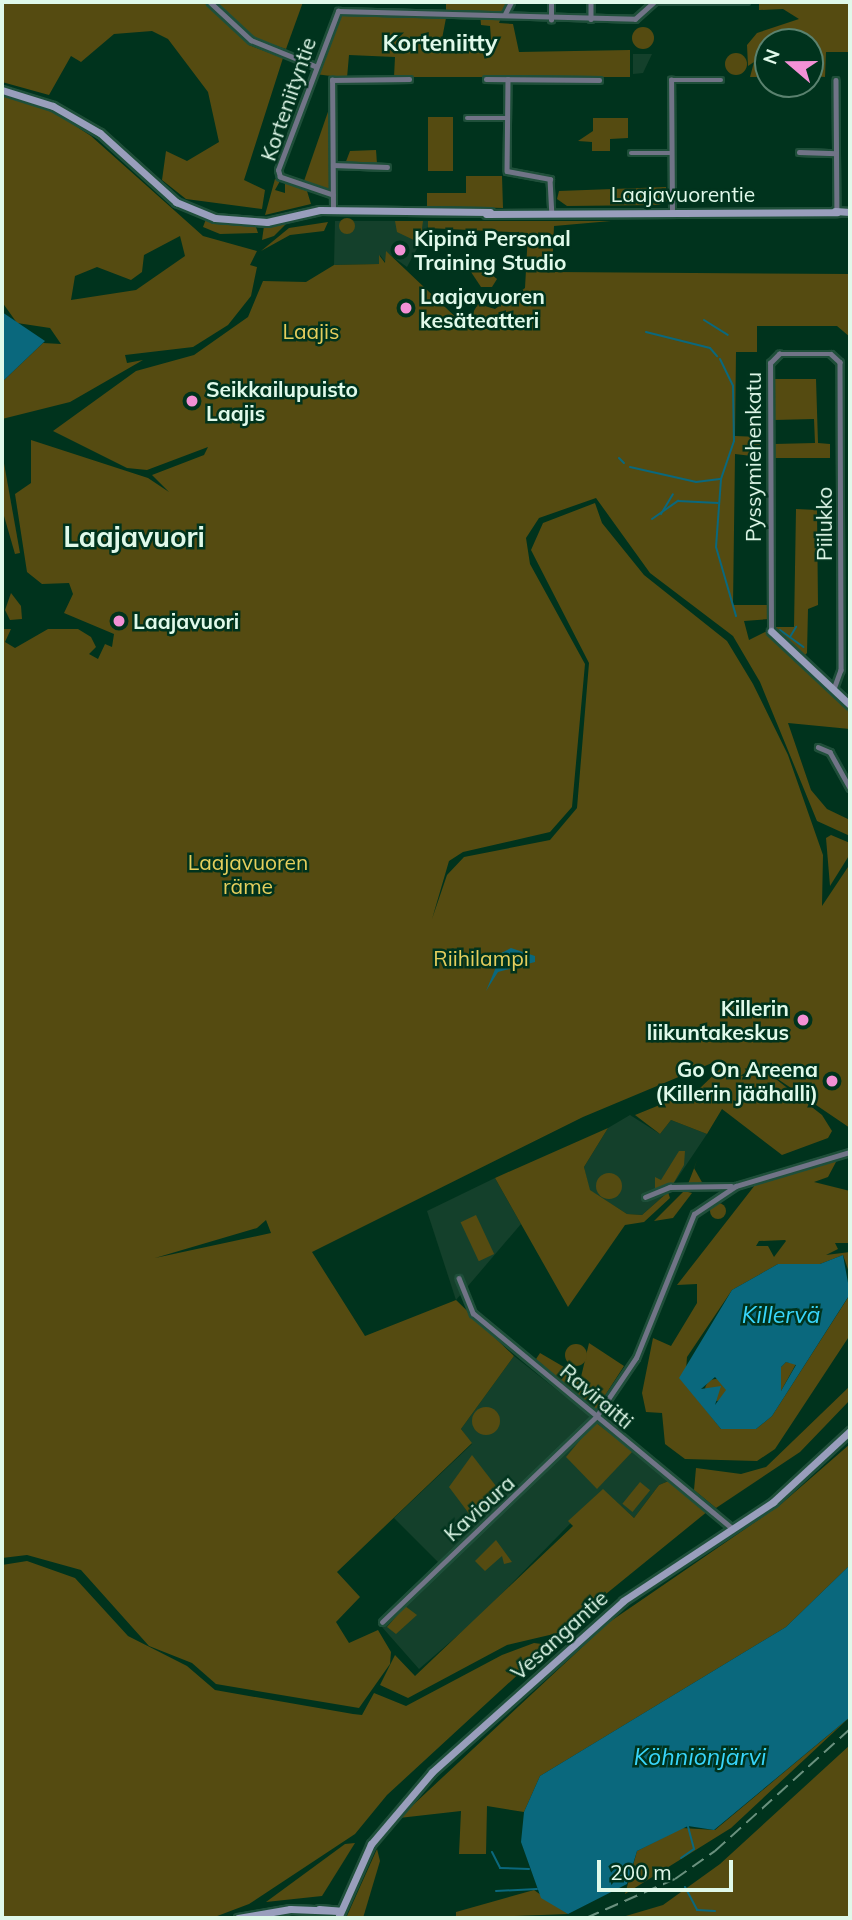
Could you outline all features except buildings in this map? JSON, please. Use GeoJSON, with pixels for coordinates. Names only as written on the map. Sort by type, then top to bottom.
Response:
{"type":"FeatureCollection","features":[{"type":"Feature","properties":{"kind":"street"},"geometry":{"type":"LineString","coordinates":[[210,2],[251,40],[315,66]]}},
{"type":"Feature","properties":{"kind":"street"},"geometry":{"type":"LineString","coordinates":[[505,14],[511,2]]}},
{"type":"Feature","properties":{"kind":"street"},"geometry":{"type":"LineString","coordinates":[[551,2],[551,20]]}},
{"type":"Feature","properties":{"kind":"street"},"geometry":{"type":"LineString","coordinates":[[591,2],[591,19]]}},
{"type":"Feature","properties":{"kind":"street","name":"Korteniityntie"},"geometry":{"type":"LineString","coordinates":[[333,195],[278,173],[315,66],[338,11],[505,14],[551,20],[636,19],[655,2],[747,2]]}},
{"type":"Feature","properties":{"kind":"street"},"geometry":{"type":"LineString","coordinates":[[333,210],[332,80],[409,79]]}},
{"type":"Feature","properties":{"kind":"street"},"geometry":{"type":"LineString","coordinates":[[486,79],[600,80]]}},
{"type":"Feature","properties":{"kind":"street"},"geometry":{"type":"LineString","coordinates":[[508,79],[508,171],[550,179],[552,212]]}},
{"type":"Feature","properties":{"kind":"street"},"geometry":{"type":"LineString","coordinates":[[672,211],[671,80],[721,80]]}},
{"type":"Feature","properties":{"kind":"street"},"geometry":{"type":"LineString","coordinates":[[836,80],[837,212]]}},
{"type":"Feature","properties":{"kind":"street","name":"Laajavuorentie"},"geometry":{"type":"LineString","coordinates":[[2,90],[53,106],[95,131],[161,190],[224,220],[267,222],[333,210],[360,212]]}},
{"type":"Feature","properties":{"kind":"street"},"geometry":{"type":"LineString","coordinates":[[467,118],[507,118]]}},
{"type":"Feature","properties":{"kind":"street"},"geometry":{"type":"LineString","coordinates":[[799,152],[836,153]]}},
{"type":"Feature","properties":{"kind":"street"},"geometry":{"type":"LineString","coordinates":[[631,153],[671,153]]}},
{"type":"Feature","properties":{"kind":"street"},"geometry":{"type":"LineString","coordinates":[[333,165],[387,167]]}},
{"type":"Feature","properties":{"kind":"street","name":"Laajavuorentie"},"geometry":{"type":"LineString","coordinates":[[302,215],[467,211],[850,212]]}},
{"type":"Feature","properties":{"kind":"street","name":"Pyssymiehenkatu"},"geometry":{"type":"LineString","coordinates":[[838,357],[779,354],[770,363],[771,628],[850,705]]}},
{"type":"Feature","properties":{"kind":"street","name":"Piilukko"},"geometry":{"type":"LineString","coordinates":[[833,690],[841,670],[838,357]]}},
{"type":"Feature","properties":{"kind":"street"},"geometry":{"type":"LineString","coordinates":[[818,747],[830,752],[850,788]]}},
{"type":"Feature","properties":{"kind":"street"},"geometry":{"type":"LineString","coordinates":[[645,1196],[670,1187],[736,1186],[850,1152]]}},
{"type":"Feature","properties":{"kind":"street","name":"Kavioura"},"geometry":{"type":"LineString","coordinates":[[382,1622],[596,1417],[636,1358],[685,1228],[708,1202],[736,1186]]}},
{"type":"Feature","properties":{"kind":"street","name":"Raviraitti"},"geometry":{"type":"LineString","coordinates":[[459,1278],[472,1313],[732,1528]]}},
{"type":"Feature","properties":{"kind":"street","name":"Vesangantie"},"geometry":{"type":"LineString","coordinates":[[238,1918],[319,1909],[339,1915],[371,1844],[416,1787],[614,1608],[802,1478],[850,1431]]}},
{"type":"Feature","properties":{"kind":"shaded area"},"geometry":{"type":"Polygon","coordinates":[[[633,54],[652,54],[643,73],[633,74],[633,54]]]}},
{"type":"Feature","properties":{"kind":"shaded area"},"geometry":{"type":"Polygon","coordinates":[[[335,221],[428,221],[428,228],[407,267],[386,252],[386,263],[380,255],[380,264],[334,265],[335,221]]]}},
{"type":"Feature","properties":{"kind":"shaded area"},"geometry":{"type":"Polygon","coordinates":[[[630,1115],[660,1134],[671,1120],[707,1134],[668,1192],[642,1215],[627,1214],[589,1190],[584,1167],[608,1128],[630,1115]]]}},
{"type":"Feature","properties":{"kind":"shaded area"},"geometry":{"type":"Polygon","coordinates":[[[495,1178],[521,1224],[456,1300],[427,1211],[495,1178]]]}},
{"type":"Feature","properties":{"kind":"shaded area"},"geometry":{"type":"Polygon","coordinates":[[[514,1356],[671,1480],[659,1485],[634,1518],[603,1490],[479,1617],[419,1669],[382,1627],[442,1566],[394,1518],[472,1444],[461,1429],[514,1356]]]}},
{"type":"Feature","properties":{"kind":"green space"},"geometry":{"type":"Polygon","coordinates":[[[2,2],[204,2],[249,45],[283,58],[244,180],[265,190],[262,209],[186,199],[162,180],[166,151],[187,161],[219,142],[208,92],[168,39],[152,31],[114,34],[81,62],[71,56],[49,95],[2,82],[2,2]]]}},
{"type":"Feature","properties":{"kind":"green space"},"geometry":{"type":"Polygon","coordinates":[[[214,2],[303,2],[286,49],[252,38],[214,2]]]}},
{"type":"Feature","properties":{"kind":"green space"},"geometry":{"type":"Polygon","coordinates":[[[446,2],[507,2],[499,23],[513,24],[519,52],[630,50],[630,77],[394,77],[395,57],[349,55],[347,78],[315,74],[335,19],[344,14],[446,13],[446,2]],[[447,13],[440,49],[492,51],[490,26],[481,25],[480,13],[447,13]]]}},
{"type":"Feature","properties":{"kind":"green space"},"geometry":{"type":"Polygon","coordinates":[[[759,2],[850,2],[850,52],[826,52],[824,77],[824,28],[772,28],[799,19],[783,9],[759,10],[759,2]]]}},
{"type":"Feature","properties":{"kind":"green space"},"geometry":{"type":"Polygon","coordinates":[[[643,27],[651,30],[654,38],[651,46],[643,49],[635,46],[632,38],[635,30],[643,27]]]}},
{"type":"Feature","properties":{"kind":"green space"},"geometry":{"type":"Polygon","coordinates":[[[754,37],[754,62],[748,66],[747,45],[754,37]]]}},
{"type":"Feature","properties":{"kind":"green space"},"geometry":{"type":"Polygon","coordinates":[[[736,53],[744,56],[747,64],[744,72],[736,75],[728,72],[725,64],[728,56],[736,53]]]}},
{"type":"Feature","properties":{"kind":"green space"},"geometry":{"type":"Polygon","coordinates":[[[2,94],[51,110],[91,136],[203,236],[257,251],[250,265],[257,267],[251,296],[228,325],[193,347],[125,355],[127,363],[143,360],[70,402],[2,419],[2,382],[43,343],[61,344],[50,328],[17,323],[2,302],[2,94]],[[180,236],[144,255],[142,272],[131,280],[97,267],[75,276],[71,300],[136,290],[185,256],[180,236]]]}},
{"type":"Feature","properties":{"kind":"green space"},"geometry":{"type":"Polygon","coordinates":[[[330,106],[329,189],[304,181],[330,106]]]}},
{"type":"Feature","properties":{"kind":"green space"},"geometry":{"type":"Polygon","coordinates":[[[428,117],[453,117],[453,171],[428,171],[428,117]]]}},
{"type":"Feature","properties":{"kind":"green space"},"geometry":{"type":"Polygon","coordinates":[[[593,118],[628,118],[628,138],[610,139],[610,151],[592,151],[592,142],[578,141],[593,131],[593,118]]]}},
{"type":"Feature","properties":{"kind":"green space"},"geometry":{"type":"Polygon","coordinates":[[[376,150],[377,164],[345,164],[350,151],[376,150]]]}},
{"type":"Feature","properties":{"kind":"green space"},"geometry":{"type":"Polygon","coordinates":[[[466,176],[502,176],[503,208],[427,206],[427,193],[466,193],[466,176]]]}},
{"type":"Feature","properties":{"kind":"green space"},"geometry":{"type":"Polygon","coordinates":[[[275,179],[280,181],[275,190],[285,193],[285,183],[307,191],[311,204],[265,215],[275,179]]]}},
{"type":"Feature","properties":{"kind":"green space"},"geometry":{"type":"Polygon","coordinates":[[[666,187],[667,201],[659,205],[567,206],[557,199],[559,191],[666,187]]]}},
{"type":"Feature","properties":{"kind":"green space"},"geometry":{"type":"Polygon","coordinates":[[[344,218],[350,218],[355,226],[353,232],[344,234],[339,229],[339,223],[344,218]]]}},
{"type":"Feature","properties":{"kind":"green space"},"geometry":{"type":"Polygon","coordinates":[[[206,219],[256,227],[258,233],[220,234],[203,227],[206,219]]]}},
{"type":"Feature","properties":{"kind":"green space"},"geometry":{"type":"Polygon","coordinates":[[[289,221],[274,236],[262,240],[264,226],[289,221]]]}},
{"type":"Feature","properties":{"kind":"green space"},"geometry":{"type":"Polygon","coordinates":[[[395,221],[423,221],[420,243],[397,232],[395,221]]]}},
{"type":"Feature","properties":{"kind":"green space"},"geometry":{"type":"Polygon","coordinates":[[[428,221],[611,221],[554,226],[552,272],[850,274],[850,337],[837,326],[757,326],[757,352],[736,352],[735,436],[760,437],[760,457],[735,454],[733,605],[769,605],[769,619],[744,621],[749,640],[775,627],[794,627],[796,509],[817,510],[818,605],[808,609],[807,653],[799,661],[850,707],[850,729],[788,723],[811,790],[827,809],[850,820],[850,836],[817,821],[760,682],[733,636],[650,573],[596,498],[539,518],[526,538],[530,564],[585,664],[572,807],[550,832],[463,852],[449,861],[432,919],[447,875],[464,857],[550,840],[577,808],[589,663],[531,550],[543,523],[595,503],[602,523],[644,575],[727,641],[753,684],[788,755],[823,855],[822,906],[850,864],[850,1128],[763,1069],[822,1115],[832,1131],[828,1138],[782,1155],[722,1109],[707,1134],[671,1120],[660,1134],[635,1115],[699,1089],[724,1065],[712,1063],[583,1117],[312,1252],[365,1336],[456,1300],[514,1356],[461,1429],[472,1443],[337,1572],[360,1597],[336,1622],[349,1643],[378,1630],[391,1652],[390,1664],[359,1708],[216,1684],[192,1663],[149,1646],[81,1570],[27,1555],[2,1558],[2,629],[11,629],[5,642],[15,648],[48,629],[78,629],[91,637],[96,647],[89,654],[98,659],[105,644],[112,647],[114,634],[64,613],[73,594],[69,583],[42,584],[27,572],[15,494],[31,483],[31,440],[148,478],[169,492],[152,475],[204,455],[208,447],[147,470],[127,468],[53,431],[136,371],[194,355],[248,317],[263,281],[306,282],[334,265],[379,264],[379,255],[385,263],[386,251],[465,326],[478,304],[495,309],[525,288],[528,233],[428,228],[428,221]],[[266,1220],[257,1228],[155,1258],[271,1233],[266,1220]]]}},
{"type":"Feature","properties":{"kind":"green space"},"geometry":{"type":"Polygon","coordinates":[[[328,222],[324,231],[290,235],[261,251],[289,228],[328,222]]]}},
{"type":"Feature","properties":{"kind":"green space"},"geometry":{"type":"Polygon","coordinates":[[[475,261],[497,279],[492,287],[481,287],[471,272],[475,261]]]}},
{"type":"Feature","properties":{"kind":"green space"},"geometry":{"type":"Polygon","coordinates":[[[774,379],[816,379],[818,443],[830,444],[830,458],[774,458],[774,444],[815,443],[814,419],[774,420],[774,379]]]}},
{"type":"Feature","properties":{"kind":"green space"},"geometry":{"type":"Polygon","coordinates":[[[2,452],[20,553],[15,554],[2,509],[2,452]]]}},
{"type":"Feature","properties":{"kind":"green space"},"geometry":{"type":"Polygon","coordinates":[[[11,593],[21,606],[22,619],[10,620],[5,610],[11,593]]]}},
{"type":"Feature","properties":{"kind":"green space"},"geometry":{"type":"Polygon","coordinates":[[[831,835],[850,843],[850,854],[830,886],[826,838],[831,835]]]}},
{"type":"Feature","properties":{"kind":"green space"},"geometry":{"type":"Polygon","coordinates":[[[608,1128],[584,1167],[590,1190],[627,1214],[642,1215],[668,1192],[670,1198],[644,1222],[625,1225],[568,1307],[495,1178],[608,1128]]]}},
{"type":"Feature","properties":{"kind":"green space"},"geometry":{"type":"Polygon","coordinates":[[[679,1151],[685,1151],[684,1165],[673,1184],[655,1189],[655,1177],[661,1180],[679,1151]]]}},
{"type":"Feature","properties":{"kind":"green space"},"geometry":{"type":"Polygon","coordinates":[[[825,1161],[836,1162],[828,1177],[814,1182],[850,1191],[850,1243],[835,1243],[838,1249],[826,1255],[850,1252],[850,1275],[843,1255],[820,1264],[778,1264],[732,1290],[687,1357],[685,1384],[721,1429],[756,1429],[772,1416],[849,1296],[850,1335],[775,1449],[757,1461],[685,1459],[665,1444],[662,1413],[646,1412],[642,1393],[653,1338],[671,1346],[697,1303],[697,1284],[677,1285],[755,1185],[825,1161]],[[785,1240],[759,1241],[756,1246],[768,1246],[774,1257],[785,1240]]]}},
{"type":"Feature","properties":{"kind":"green space"},"geometry":{"type":"Polygon","coordinates":[[[694,1168],[703,1184],[688,1184],[694,1168]]]}},
{"type":"Feature","properties":{"kind":"green space"},"geometry":{"type":"Polygon","coordinates":[[[609,1173],[618,1177],[622,1186],[618,1195],[609,1199],[600,1195],[596,1186],[600,1177],[609,1173]]]}},
{"type":"Feature","properties":{"kind":"green space"},"geometry":{"type":"Polygon","coordinates":[[[684,1191],[692,1193],[673,1218],[654,1221],[684,1191]]]}},
{"type":"Feature","properties":{"kind":"green space"},"geometry":{"type":"Polygon","coordinates":[[[715,1203],[721,1203],[726,1211],[724,1217],[715,1219],[710,1214],[710,1208],[715,1203]]]}},
{"type":"Feature","properties":{"kind":"green space"},"geometry":{"type":"Polygon","coordinates":[[[476,1215],[494,1254],[479,1261],[461,1222],[476,1215]]]}},
{"type":"Feature","properties":{"kind":"green space"},"geometry":{"type":"Polygon","coordinates":[[[589,1343],[624,1366],[595,1411],[536,1359],[540,1353],[581,1377],[589,1343]]]}},
{"type":"Feature","properties":{"kind":"green space"},"geometry":{"type":"Polygon","coordinates":[[[576,1344],[584,1347],[587,1355],[584,1363],[576,1366],[568,1363],[565,1355],[568,1347],[576,1344]]]}},
{"type":"Feature","properties":{"kind":"green space"},"geometry":{"type":"Polygon","coordinates":[[[786,1362],[796,1364],[781,1391],[781,1367],[786,1362]]]}},
{"type":"Feature","properties":{"kind":"green space"},"geometry":{"type":"Polygon","coordinates":[[[716,1379],[726,1386],[727,1390],[720,1400],[716,1401],[706,1394],[705,1390],[712,1380],[716,1379]]]}},
{"type":"Feature","properties":{"kind":"green space"},"geometry":{"type":"Polygon","coordinates":[[[850,1386],[850,1400],[800,1452],[716,1508],[694,1490],[696,1468],[741,1474],[766,1467],[850,1386]]]}},
{"type":"Feature","properties":{"kind":"green space"},"geometry":{"type":"Polygon","coordinates":[[[486,1407],[496,1411],[500,1421],[496,1431],[486,1435],[476,1431],[472,1421],[476,1411],[486,1407]]]}},
{"type":"Feature","properties":{"kind":"green space"},"geometry":{"type":"Polygon","coordinates":[[[595,1422],[633,1451],[597,1489],[566,1457],[595,1422]]]}},
{"type":"Feature","properties":{"kind":"green space"},"geometry":{"type":"Polygon","coordinates":[[[850,1444],[850,1565],[786,1627],[540,1776],[524,1812],[487,1806],[486,1854],[459,1854],[461,1811],[399,1818],[608,1623],[780,1505],[850,1444]]]}},
{"type":"Feature","properties":{"kind":"green space"},"geometry":{"type":"Polygon","coordinates":[[[472,1455],[499,1490],[473,1519],[449,1487],[472,1455]]]}},
{"type":"Feature","properties":{"kind":"green space"},"geometry":{"type":"Polygon","coordinates":[[[671,1480],[708,1511],[558,1633],[507,1645],[408,1698],[380,1685],[395,1655],[415,1676],[573,1526],[568,1521],[603,1489],[634,1518],[659,1485],[671,1480]]]}},
{"type":"Feature","properties":{"kind":"green space"},"geometry":{"type":"Polygon","coordinates":[[[640,1482],[650,1490],[632,1512],[622,1504],[640,1482]]]}},
{"type":"Feature","properties":{"kind":"green space"},"geometry":{"type":"Polygon","coordinates":[[[496,1540],[512,1562],[504,1564],[502,1556],[485,1571],[475,1561],[496,1540]]]}},
{"type":"Feature","properties":{"kind":"green space"},"geometry":{"type":"Polygon","coordinates":[[[27,1561],[75,1578],[128,1636],[187,1666],[215,1690],[353,1714],[362,1715],[374,1693],[406,1706],[502,1655],[534,1643],[550,1645],[387,1795],[355,1834],[249,1904],[212,1918],[2,1918],[2,1565],[27,1561]]]}},
{"type":"Feature","properties":{"kind":"green space"},"geometry":{"type":"Polygon","coordinates":[[[405,1606],[417,1615],[396,1634],[387,1627],[405,1606]]]}},
{"type":"Feature","properties":{"kind":"green space"},"geometry":{"type":"Polygon","coordinates":[[[850,1717],[731,1828],[625,1894],[637,1851],[682,1828],[715,1830],[850,1717]]]}},
{"type":"Feature","properties":{"kind":"green space"},"geometry":{"type":"Polygon","coordinates":[[[850,1745],[850,1918],[619,1918],[663,1905],[720,1864],[850,1745]]]}},
{"type":"Feature","properties":{"kind":"green space"},"geometry":{"type":"Polygon","coordinates":[[[355,1843],[322,1896],[266,1902],[345,1844],[355,1843]]]}},
{"type":"Feature","properties":{"kind":"green space"},"geometry":{"type":"Polygon","coordinates":[[[377,1849],[380,1861],[363,1918],[346,1918],[377,1849]]]}},
{"type":"Feature","properties":{"kind":"green space"},"geometry":{"type":"Polygon","coordinates":[[[534,1890],[568,1914],[456,1918],[456,1912],[534,1890]]]}},
{"type":"Feature","properties":{"kind":"water"},"geometry":{"type":"Polygon","coordinates":[[[2,312],[45,341],[2,382],[2,312]]]}},
{"type":"Feature","properties":{"kind":"water","name":"Riihilampi"},"geometry":{"type":"Polygon","coordinates":[[[511,948],[535,956],[535,962],[498,972],[486,991],[496,967],[492,958],[511,948]]]}},
{"type":"Feature","properties":{"kind":"water","name":"Killervä"},"geometry":{"type":"Polygon","coordinates":[[[843,1255],[850,1294],[772,1416],[756,1429],[721,1429],[679,1378],[732,1290],[778,1264],[820,1264],[843,1255]],[[786,1362],[781,1367],[781,1391],[796,1365],[786,1362]],[[715,1377],[701,1389],[721,1386],[715,1405],[726,1390],[715,1377]]]}},
{"type":"Feature","properties":{"kind":"water","name":"Köhniönjärvi"},"geometry":{"type":"Polygon","coordinates":[[[850,1565],[850,1717],[714,1830],[688,1826],[637,1851],[627,1884],[568,1914],[541,1898],[521,1842],[524,1812],[540,1776],[786,1627],[850,1565]]]}},
{"type":"Feature","properties":{"kind":"waterway"},"geometry":{"type":"LineString","coordinates":[[704,320],[728,335]]}},
{"type":"Feature","properties":{"kind":"waterway"},"geometry":{"type":"LineString","coordinates":[[646,332],[710,348],[717,356]]}},
{"type":"Feature","properties":{"kind":"waterway"},"geometry":{"type":"LineString","coordinates":[[720,359],[733,386],[734,441],[721,479],[716,547],[736,616]]}},
{"type":"Feature","properties":{"kind":"waterway"},"geometry":{"type":"LineString","coordinates":[[619,458],[624,463]]}},
{"type":"Feature","properties":{"kind":"waterway"},"geometry":{"type":"LineString","coordinates":[[630,467],[696,482],[720,479]]}},
{"type":"Feature","properties":{"kind":"waterway"},"geometry":{"type":"LineString","coordinates":[[661,514],[673,494]]}},
{"type":"Feature","properties":{"kind":"waterway"},"geometry":{"type":"LineString","coordinates":[[652,519],[678,501],[718,503]]}},
{"type":"Feature","properties":{"kind":"waterway"},"geometry":{"type":"LineString","coordinates":[[790,637],[796,627]]}},
{"type":"Feature","properties":{"kind":"waterway"},"geometry":{"type":"LineString","coordinates":[[780,630],[803,647]]}},
{"type":"Feature","properties":{"kind":"waterway"},"geometry":{"type":"LineString","coordinates":[[681,1858],[694,1849],[688,1826]]}},
{"type":"Feature","properties":{"kind":"waterway"},"geometry":{"type":"LineString","coordinates":[[492,1852],[500,1868],[529,1869]]}},
{"type":"Feature","properties":{"kind":"waterway"},"geometry":{"type":"LineString","coordinates":[[685,1887],[697,1910],[715,1911]]}},
{"type":"Feature","properties":{"kind":"waterway"},"geometry":{"type":"LineString","coordinates":[[496,1891],[537,1889]]}},
{"type":"Feature","properties":{"kind":"railway"},"geometry":{"type":"LineString","coordinates":[[586,1918],[675,1879],[715,1851],[850,1729]]}},
{"type":"Feature","properties":{"kind":"place","name":"Kipinä Personal Training Studio"},"geometry":{"type":"Point","coordinates":[400,250]}},
{"type":"Feature","properties":{"kind":"place","name":"Laajavuoren kesäteatteri"},"geometry":{"type":"Point","coordinates":[406,308]}},
{"type":"Feature","properties":{"kind":"place","name":"Seikkailupuisto Laajis"},"geometry":{"type":"Point","coordinates":[192,401]}},
{"type":"Feature","properties":{"kind":"place","name":"Laajavuori"},"geometry":{"type":"Point","coordinates":[119,621]}},
{"type":"Feature","properties":{"kind":"place","name":"Killerin liikuntakeskus"},"geometry":{"type":"Point","coordinates":[803,1020]}},
{"type":"Feature","properties":{"kind":"place","name":"Go On Areena (Killerin jäähalli)"},"geometry":{"type":"Point","coordinates":[832,1081]}},
{"type":"Feature","properties":{"kind":"district","name":"Korteniitty"},"geometry":{"type":"Point","coordinates":[440,43]}},
{"type":"Feature","properties":{"kind":"district","name":"Laajavuori"},"geometry":{"type":"Point","coordinates":[134,537]}},
{"type":"Feature","properties":{"kind":"park label","name":"Laajis"},"geometry":{"type":"Point","coordinates":[311,331]}},
{"type":"Feature","properties":{"kind":"park label","name":"Laajavuoren räme"},"geometry":{"type":"Point","coordinates":[248,874]}}]}
